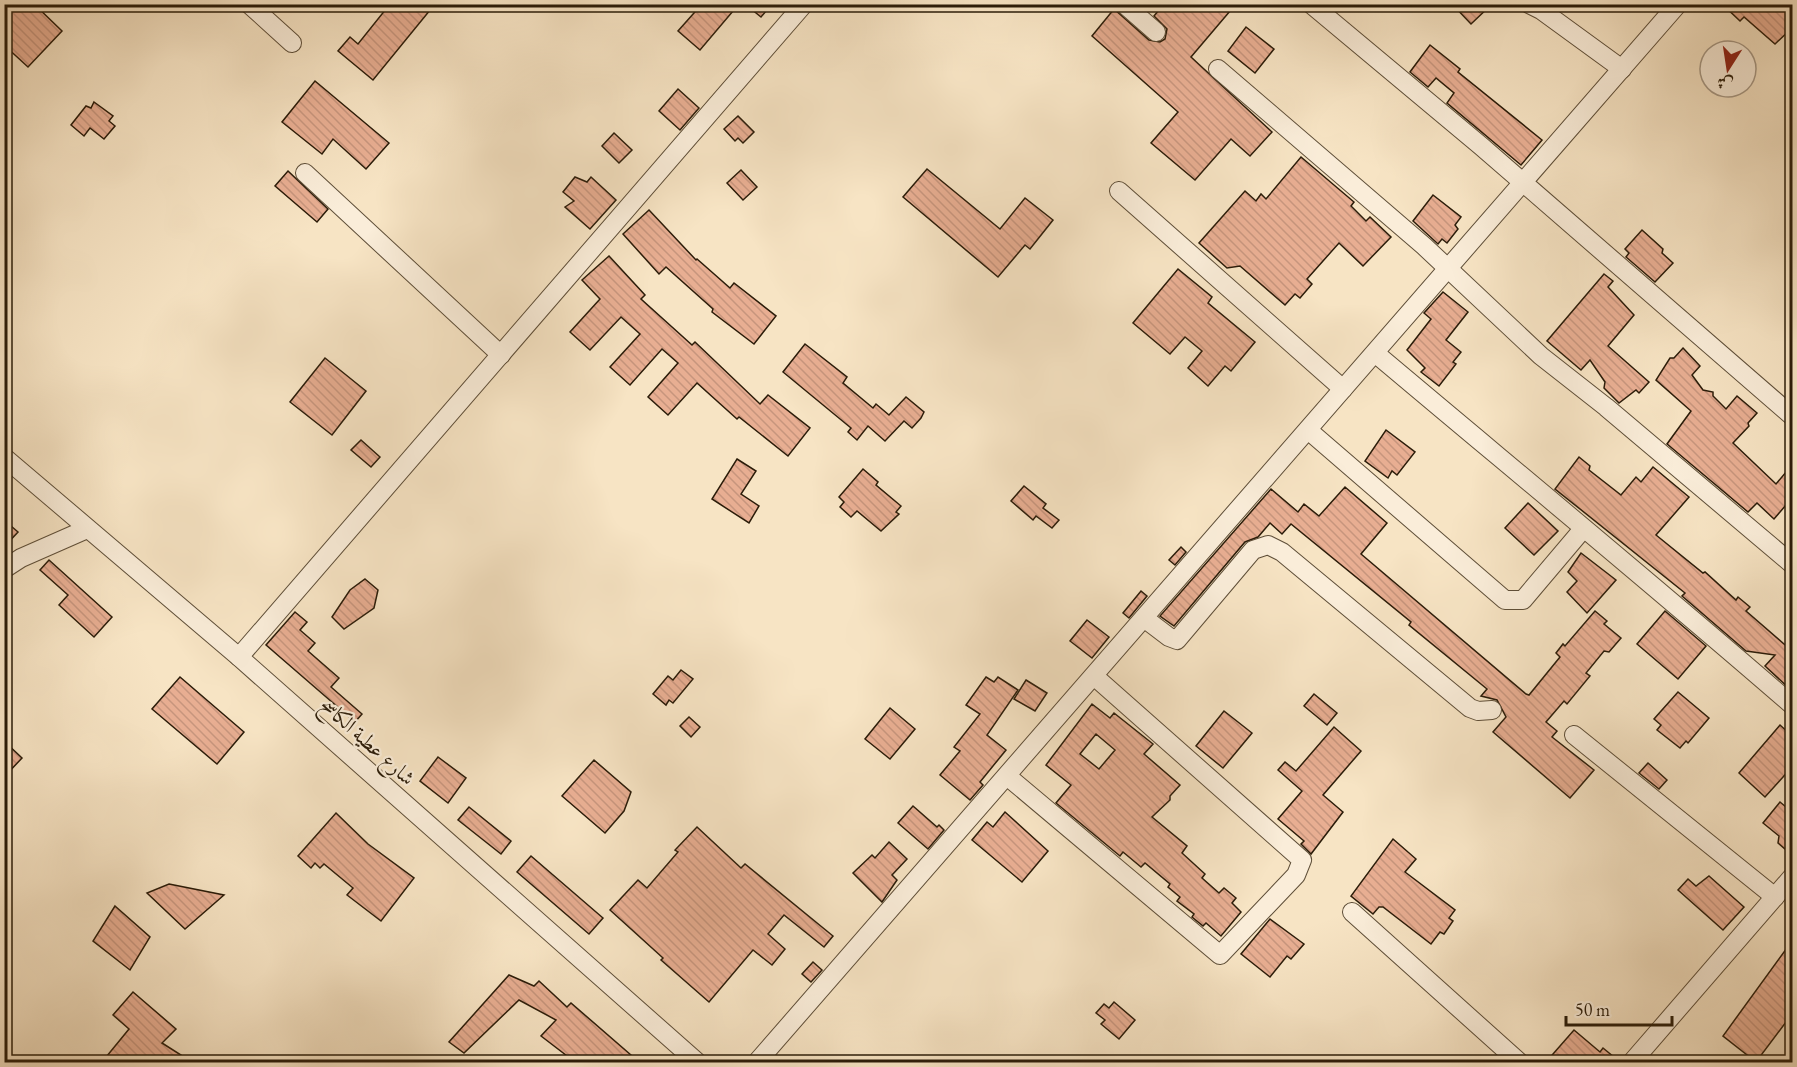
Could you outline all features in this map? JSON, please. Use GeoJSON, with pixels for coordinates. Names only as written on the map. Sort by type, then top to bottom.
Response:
{"type":"FeatureCollection","features":[{"type":"Feature","properties":{"kind":"street"},"geometry":{"type":"LineString","coordinates":[[249,4],[292,43]]}},
{"type":"Feature","properties":{"kind":"street"},"geometry":{"type":"LineString","coordinates":[[239,657],[804,4]]}},
{"type":"Feature","properties":{"kind":"street"},"geometry":{"type":"LineString","coordinates":[[1124,4],[1156,32]]}},
{"type":"Feature","properties":{"kind":"street"},"geometry":{"type":"LineString","coordinates":[[1311,4],[1522,182],[1792,416]]}},
{"type":"Feature","properties":{"kind":"street"},"geometry":{"type":"LineString","coordinates":[[1529,4],[1541,10],[1622,69]]}},
{"type":"Feature","properties":{"kind":"street"},"geometry":{"type":"LineString","coordinates":[[757,1062],[1449,270],[1522,182],[1678,4]]}},
{"type":"Feature","properties":{"kind":"street"},"geometry":{"type":"LineString","coordinates":[[1218,69],[1449,270],[1541,356],[1606,407],[1792,564]]}},
{"type":"Feature","properties":{"kind":"street"},"geometry":{"type":"LineString","coordinates":[[305,173],[501,355]]}},
{"type":"Feature","properties":{"kind":"street"},"geometry":{"type":"LineString","coordinates":[[1119,191],[1343,390]]}},
{"type":"Feature","properties":{"kind":"street"},"geometry":{"type":"LineString","coordinates":[[1375,353],[1583,529],[1636,570],[1792,705]]}},
{"type":"Feature","properties":{"kind":"street"},"geometry":{"type":"LineString","coordinates":[[1308,430],[1505,600],[1523,600],[1583,529]]}},
{"type":"Feature","properties":{"kind":"street","name":"شارع عطية الكاسح"},"geometry":{"type":"LineString","coordinates":[[4,457],[239,657],[697,1062]]}},
{"type":"Feature","properties":{"kind":"street"},"geometry":{"type":"LineString","coordinates":[[4,569],[21,558],[87,529]]}},
{"type":"Feature","properties":{"kind":"street"},"geometry":{"type":"LineString","coordinates":[[1144,618],[1169,638],[1177,640],[1253,550],[1268,544],[1282,552],[1470,708],[1478,711],[1492,710]]}},
{"type":"Feature","properties":{"kind":"street"},"geometry":{"type":"LineString","coordinates":[[1007,776],[1220,955],[1296,875],[1302,860],[1094,676]]}},
{"type":"Feature","properties":{"kind":"street"},"geometry":{"type":"LineString","coordinates":[[1574,735],[1775,897]]}},
{"type":"Feature","properties":{"kind":"street"},"geometry":{"type":"LineString","coordinates":[[1632,1062],[1792,878]]}},
{"type":"Feature","properties":{"kind":"street"},"geometry":{"type":"LineString","coordinates":[[1352,912],[1519,1062]]}},
{"type":"Feature","properties":{"kind":"building"},"geometry":{"type":"Polygon","coordinates":[[[10,4],[34,4],[62,31],[28,67],[4,45],[4,10],[10,4]]]}},
{"type":"Feature","properties":{"kind":"building"},"geometry":{"type":"Polygon","coordinates":[[[390,4],[435,4],[373,80],[338,51],[350,37],[358,44],[390,4]]]}},
{"type":"Feature","properties":{"kind":"building"},"geometry":{"type":"Polygon","coordinates":[[[702,4],[739,4],[700,50],[678,31],[702,4]]]}},
{"type":"Feature","properties":{"kind":"building"},"geometry":{"type":"Polygon","coordinates":[[[745,4],[772,4],[761,17],[745,4]]]}},
{"type":"Feature","properties":{"kind":"building"},"geometry":{"type":"Polygon","coordinates":[[[1164,4],[1236,4],[1191,57],[1272,132],[1250,156],[1231,139],[1195,180],[1151,143],[1178,112],[1092,36],[1114,9],[1149,40],[1160,42],[1165,39],[1167,29],[1154,16],[1164,4]]]}},
{"type":"Feature","properties":{"kind":"building"},"geometry":{"type":"Polygon","coordinates":[[[1452,4],[1492,4],[1471,24],[1452,4]]]}},
{"type":"Feature","properties":{"kind":"building"},"geometry":{"type":"Polygon","coordinates":[[[1722,4],[1782,4],[1792,14],[1792,28],[1775,44],[1744,17],[1740,21],[1722,4]]]}},
{"type":"Feature","properties":{"kind":"building"},"geometry":{"type":"Polygon","coordinates":[[[1246,27],[1274,49],[1255,73],[1228,51],[1246,27]]]}},
{"type":"Feature","properties":{"kind":"building"},"geometry":{"type":"Polygon","coordinates":[[[1430,45],[1460,69],[1458,72],[1542,140],[1521,165],[1447,103],[1454,93],[1436,78],[1428,87],[1410,72],[1430,45]]]}},
{"type":"Feature","properties":{"kind":"building"},"geometry":{"type":"Polygon","coordinates":[[[315,81],[389,143],[366,169],[333,139],[322,154],[282,122],[315,81]]]}},
{"type":"Feature","properties":{"kind":"building"},"geometry":{"type":"Polygon","coordinates":[[[678,89],[699,108],[680,130],[659,111],[678,89]]]}},
{"type":"Feature","properties":{"kind":"building"},"geometry":{"type":"Polygon","coordinates":[[[94,102],[113,116],[109,121],[115,126],[104,139],[90,128],[84,136],[71,125],[86,106],[91,108],[94,102]]]}},
{"type":"Feature","properties":{"kind":"building"},"geometry":{"type":"Polygon","coordinates":[[[738,116],[754,132],[743,143],[738,138],[735,141],[724,129],[738,116]]]}},
{"type":"Feature","properties":{"kind":"building"},"geometry":{"type":"Polygon","coordinates":[[[614,133],[632,150],[619,163],[602,146],[614,133]]]}},
{"type":"Feature","properties":{"kind":"building"},"geometry":{"type":"Polygon","coordinates":[[[1301,157],[1354,202],[1351,206],[1366,221],[1370,217],[1391,237],[1363,266],[1339,243],[1307,279],[1312,284],[1300,298],[1295,294],[1285,305],[1240,266],[1227,268],[1199,243],[1245,191],[1256,201],[1261,194],[1266,199],[1301,157]]]}},
{"type":"Feature","properties":{"kind":"building"},"geometry":{"type":"Polygon","coordinates":[[[927,169],[1000,229],[1025,198],[1053,220],[1030,249],[1025,245],[998,277],[903,197],[927,169]]]}},
{"type":"Feature","properties":{"kind":"building"},"geometry":{"type":"Polygon","coordinates":[[[741,170],[757,187],[743,200],[727,183],[741,170]]]}},
{"type":"Feature","properties":{"kind":"building"},"geometry":{"type":"Polygon","coordinates":[[[288,171],[328,209],[317,222],[275,186],[288,171]]]}},
{"type":"Feature","properties":{"kind":"building"},"geometry":{"type":"Polygon","coordinates":[[[575,177],[587,182],[591,177],[616,200],[590,229],[565,207],[574,201],[563,192],[575,177]]]}},
{"type":"Feature","properties":{"kind":"building"},"geometry":{"type":"Polygon","coordinates":[[[1433,195],[1461,217],[1455,225],[1458,229],[1447,243],[1442,239],[1438,244],[1413,221],[1433,195]]]}},
{"type":"Feature","properties":{"kind":"building"},"geometry":{"type":"Polygon","coordinates":[[[649,210],[696,260],[730,288],[734,283],[776,316],[754,344],[712,312],[713,309],[666,267],[659,274],[623,234],[649,210]]]}},
{"type":"Feature","properties":{"kind":"building"},"geometry":{"type":"Polygon","coordinates":[[[1642,230],[1663,249],[1662,253],[1673,263],[1655,282],[1626,257],[1629,253],[1625,249],[1642,230]]]}},
{"type":"Feature","properties":{"kind":"building"},"geometry":{"type":"Polygon","coordinates":[[[609,256],[645,295],[641,299],[692,345],[695,342],[760,404],[768,395],[810,428],[788,456],[739,417],[737,419],[697,383],[668,415],[648,397],[678,363],[662,349],[630,385],[610,367],[640,334],[621,317],[590,350],[570,332],[600,299],[582,280],[609,256]]]}},
{"type":"Feature","properties":{"kind":"building"},"geometry":{"type":"Polygon","coordinates":[[[1178,269],[1212,297],[1208,303],[1255,342],[1231,371],[1225,366],[1208,386],[1188,368],[1202,351],[1185,337],[1170,354],[1133,323],[1178,269]]]}},
{"type":"Feature","properties":{"kind":"building"},"geometry":{"type":"Polygon","coordinates":[[[1604,274],[1613,281],[1608,287],[1634,315],[1608,346],[1649,382],[1639,393],[1636,390],[1619,403],[1604,388],[1605,382],[1590,360],[1581,370],[1547,341],[1604,274]]]}},
{"type":"Feature","properties":{"kind":"building"},"geometry":{"type":"Polygon","coordinates":[[[1443,292],[1468,312],[1446,340],[1461,352],[1453,362],[1456,364],[1439,386],[1421,372],[1425,368],[1407,350],[1431,319],[1424,313],[1443,292]]]}},
{"type":"Feature","properties":{"kind":"building"},"geometry":{"type":"Polygon","coordinates":[[[805,344],[847,377],[843,383],[873,408],[876,404],[889,415],[906,397],[924,412],[921,418],[912,428],[904,421],[885,441],[868,426],[857,440],[848,432],[851,428],[783,372],[805,344]]]}},
{"type":"Feature","properties":{"kind":"building"},"geometry":{"type":"Polygon","coordinates":[[[1683,348],[1700,366],[1692,375],[1703,390],[1713,392],[1713,396],[1726,409],[1737,396],[1757,413],[1748,423],[1749,426],[1733,443],[1776,484],[1792,465],[1792,498],[1774,519],[1757,503],[1748,512],[1667,444],[1691,411],[1656,380],[1670,358],[1674,358],[1683,348]]]}},
{"type":"Feature","properties":{"kind":"building"},"geometry":{"type":"Polygon","coordinates":[[[325,358],[366,391],[332,435],[290,402],[325,358]]]}},
{"type":"Feature","properties":{"kind":"building"},"geometry":{"type":"Polygon","coordinates":[[[1386,430],[1415,452],[1397,475],[1392,471],[1388,478],[1365,461],[1386,430]]]}},
{"type":"Feature","properties":{"kind":"building"},"geometry":{"type":"Polygon","coordinates":[[[361,440],[380,457],[371,467],[351,450],[361,440]]]}},
{"type":"Feature","properties":{"kind":"building"},"geometry":{"type":"Polygon","coordinates":[[[1579,457],[1590,466],[1589,470],[1621,495],[1636,477],[1641,482],[1653,467],[1689,497],[1656,535],[1703,573],[1705,572],[1736,600],[1738,597],[1750,607],[1746,611],[1792,651],[1792,691],[1765,666],[1775,655],[1746,651],[1682,596],[1685,593],[1555,489],[1579,457]]]}},
{"type":"Feature","properties":{"kind":"building"},"geometry":{"type":"Polygon","coordinates":[[[737,459],[756,471],[741,494],[759,506],[749,523],[712,499],[737,459]]]}},
{"type":"Feature","properties":{"kind":"building"},"geometry":{"type":"Polygon","coordinates":[[[863,469],[878,482],[876,485],[901,506],[896,512],[899,514],[881,531],[857,511],[851,517],[840,507],[844,502],[839,497],[863,469]]]}},
{"type":"Feature","properties":{"kind":"building"},"geometry":{"type":"Polygon","coordinates":[[[1024,486],[1046,504],[1043,508],[1059,520],[1052,528],[1036,516],[1033,520],[1011,501],[1024,486]]]}},
{"type":"Feature","properties":{"kind":"building"},"geometry":{"type":"Polygon","coordinates":[[[1345,487],[1387,523],[1361,554],[1526,694],[1529,695],[1560,657],[1556,653],[1563,644],[1565,646],[1595,611],[1607,621],[1604,624],[1621,638],[1609,652],[1604,651],[1586,673],[1590,676],[1567,704],[1564,701],[1546,722],[1557,731],[1552,737],[1594,770],[1570,798],[1493,732],[1506,717],[1497,700],[1481,696],[1487,689],[1409,625],[1411,622],[1291,524],[1282,534],[1270,523],[1258,537],[1245,542],[1174,626],[1160,616],[1271,489],[1298,512],[1304,504],[1319,516],[1345,487]]]}},
{"type":"Feature","properties":{"kind":"building"},"geometry":{"type":"Polygon","coordinates":[[[1528,503],[1558,531],[1534,555],[1505,528],[1528,503]]]}},
{"type":"Feature","properties":{"kind":"building"},"geometry":{"type":"Polygon","coordinates":[[[4,520],[18,532],[4,547],[4,520]]]}},
{"type":"Feature","properties":{"kind":"building"},"geometry":{"type":"Polygon","coordinates":[[[1181,547],[1186,552],[1175,565],[1169,560],[1181,547]]]}},
{"type":"Feature","properties":{"kind":"building"},"geometry":{"type":"Polygon","coordinates":[[[1581,553],[1616,580],[1587,613],[1567,592],[1577,581],[1568,572],[1581,553]]]}},
{"type":"Feature","properties":{"kind":"building"},"geometry":{"type":"Polygon","coordinates":[[[49,560],[112,617],[94,637],[59,605],[68,595],[40,570],[49,560]]]}},
{"type":"Feature","properties":{"kind":"building"},"geometry":{"type":"Polygon","coordinates":[[[365,579],[378,590],[374,608],[344,629],[332,617],[350,590],[365,579]]]}},
{"type":"Feature","properties":{"kind":"building"},"geometry":{"type":"Polygon","coordinates":[[[1141,591],[1147,596],[1129,618],[1123,613],[1141,591]]]}},
{"type":"Feature","properties":{"kind":"building"},"geometry":{"type":"Polygon","coordinates":[[[1665,611],[1706,646],[1678,679],[1637,644],[1665,611]]]}},
{"type":"Feature","properties":{"kind":"building"},"geometry":{"type":"Polygon","coordinates":[[[295,612],[307,622],[300,630],[315,643],[308,651],[339,678],[331,687],[362,714],[355,722],[266,645],[295,612]]]}},
{"type":"Feature","properties":{"kind":"building"},"geometry":{"type":"Polygon","coordinates":[[[1087,620],[1109,637],[1092,658],[1070,641],[1087,620]]]}},
{"type":"Feature","properties":{"kind":"building"},"geometry":{"type":"Polygon","coordinates":[[[681,670],[693,679],[673,703],[669,700],[666,705],[653,694],[668,676],[673,680],[681,670]]]}},
{"type":"Feature","properties":{"kind":"building"},"geometry":{"type":"Polygon","coordinates":[[[180,677],[244,732],[217,764],[152,709],[180,677]]]}},
{"type":"Feature","properties":{"kind":"building"},"geometry":{"type":"Polygon","coordinates":[[[986,677],[994,682],[998,677],[1018,690],[987,735],[1006,750],[980,782],[983,785],[970,800],[940,775],[960,751],[954,747],[980,714],[966,705],[986,677]]]}},
{"type":"Feature","properties":{"kind":"building"},"geometry":{"type":"Polygon","coordinates":[[[1026,680],[1047,693],[1035,711],[1014,699],[1026,680]]]}},
{"type":"Feature","properties":{"kind":"building"},"geometry":{"type":"Polygon","coordinates":[[[1678,692],[1709,718],[1688,743],[1686,741],[1680,748],[1657,730],[1661,725],[1654,719],[1678,692]]]}},
{"type":"Feature","properties":{"kind":"building"},"geometry":{"type":"Polygon","coordinates":[[[1314,694],[1337,713],[1327,725],[1304,706],[1314,694]]]}},
{"type":"Feature","properties":{"kind":"building"},"geometry":{"type":"Polygon","coordinates":[[[1092,704],[1110,718],[1114,713],[1153,744],[1144,754],[1180,785],[1170,796],[1170,800],[1152,817],[1187,846],[1182,853],[1205,874],[1202,878],[1219,893],[1224,888],[1236,898],[1232,903],[1241,912],[1221,936],[1206,923],[1203,926],[1192,917],[1194,914],[1177,901],[1180,897],[1168,887],[1170,884],[1145,863],[1141,867],[1123,852],[1120,856],[1056,803],[1071,785],[1046,765],[1092,704]],[[1096,734],[1080,754],[1099,769],[1115,750],[1096,734]]]}},
{"type":"Feature","properties":{"kind":"building"},"geometry":{"type":"Polygon","coordinates":[[[890,708],[915,729],[890,759],[865,739],[890,708]]]}},
{"type":"Feature","properties":{"kind":"building"},"geometry":{"type":"Polygon","coordinates":[[[1224,711],[1252,733],[1223,768],[1196,746],[1224,711]]]}},
{"type":"Feature","properties":{"kind":"building"},"geometry":{"type":"Polygon","coordinates":[[[689,717],[700,727],[691,737],[680,726],[689,717]]]}},
{"type":"Feature","properties":{"kind":"building"},"geometry":{"type":"Polygon","coordinates":[[[1780,725],[1792,736],[1792,767],[1765,797],[1739,773],[1780,725]]]}},
{"type":"Feature","properties":{"kind":"building"},"geometry":{"type":"Polygon","coordinates":[[[1334,727],[1361,751],[1323,795],[1343,812],[1311,854],[1301,844],[1304,841],[1278,819],[1302,791],[1278,770],[1285,762],[1296,771],[1334,727]]]}},
{"type":"Feature","properties":{"kind":"building"},"geometry":{"type":"Polygon","coordinates":[[[4,741],[22,758],[4,777],[4,741]]]}},
{"type":"Feature","properties":{"kind":"building"},"geometry":{"type":"Polygon","coordinates":[[[438,757],[466,778],[448,803],[420,781],[438,757]]]}},
{"type":"Feature","properties":{"kind":"building"},"geometry":{"type":"Polygon","coordinates":[[[594,760],[631,792],[624,811],[605,833],[562,796],[594,760]]]}},
{"type":"Feature","properties":{"kind":"building"},"geometry":{"type":"Polygon","coordinates":[[[1648,763],[1667,780],[1659,789],[1639,773],[1648,763]]]}},
{"type":"Feature","properties":{"kind":"building"},"geometry":{"type":"Polygon","coordinates":[[[1780,802],[1792,812],[1792,855],[1778,843],[1779,836],[1763,823],[1780,802]]]}},
{"type":"Feature","properties":{"kind":"building"},"geometry":{"type":"Polygon","coordinates":[[[913,806],[937,827],[939,825],[944,830],[928,849],[898,823],[913,806]]]}},
{"type":"Feature","properties":{"kind":"building"},"geometry":{"type":"Polygon","coordinates":[[[469,807],[511,841],[501,854],[458,820],[469,807]]]}},
{"type":"Feature","properties":{"kind":"building"},"geometry":{"type":"Polygon","coordinates":[[[1005,812],[1048,851],[1022,882],[972,840],[987,822],[993,827],[1005,812]]]}},
{"type":"Feature","properties":{"kind":"building"},"geometry":{"type":"Polygon","coordinates":[[[336,813],[368,844],[414,878],[381,921],[347,895],[353,888],[324,864],[320,868],[315,863],[311,868],[298,856],[336,813]]]}},
{"type":"Feature","properties":{"kind":"building"},"geometry":{"type":"Polygon","coordinates":[[[697,827],[741,868],[745,864],[833,936],[824,947],[784,915],[768,934],[785,949],[772,965],[753,950],[709,1002],[661,960],[663,958],[610,910],[638,880],[647,888],[678,852],[675,850],[697,827]]]}},
{"type":"Feature","properties":{"kind":"building"},"geometry":{"type":"Polygon","coordinates":[[[1393,839],[1416,859],[1405,872],[1455,910],[1449,918],[1453,921],[1444,934],[1440,932],[1431,944],[1383,907],[1379,907],[1373,914],[1351,896],[1393,839]]]}},
{"type":"Feature","properties":{"kind":"building"},"geometry":{"type":"Polygon","coordinates":[[[889,842],[907,859],[892,875],[897,880],[882,902],[853,873],[872,855],[875,858],[889,842]]]}},
{"type":"Feature","properties":{"kind":"building"},"geometry":{"type":"Polygon","coordinates":[[[531,856],[603,918],[589,934],[517,872],[531,856]]]}},
{"type":"Feature","properties":{"kind":"building"},"geometry":{"type":"Polygon","coordinates":[[[1709,876],[1744,907],[1723,930],[1678,890],[1688,879],[1696,886],[1709,876]]]}},
{"type":"Feature","properties":{"kind":"building"},"geometry":{"type":"Polygon","coordinates":[[[169,884],[224,895],[185,929],[147,893],[169,884]]]}},
{"type":"Feature","properties":{"kind":"building"},"geometry":{"type":"Polygon","coordinates":[[[115,906],[150,937],[130,970],[93,941],[115,906]]]}},
{"type":"Feature","properties":{"kind":"building"},"geometry":{"type":"Polygon","coordinates":[[[1270,919],[1304,944],[1291,959],[1287,956],[1270,977],[1241,954],[1270,919]]]}},
{"type":"Feature","properties":{"kind":"building"},"geometry":{"type":"Polygon","coordinates":[[[1792,941],[1792,1014],[1756,1062],[1723,1036],[1792,941]]]}},
{"type":"Feature","properties":{"kind":"building"},"geometry":{"type":"Polygon","coordinates":[[[813,962],[822,970],[811,982],[802,974],[813,962]]]}},
{"type":"Feature","properties":{"kind":"building"},"geometry":{"type":"Polygon","coordinates":[[[509,975],[534,986],[539,981],[567,1007],[571,1003],[639,1062],[575,1062],[541,1036],[556,1020],[519,1000],[464,1053],[449,1042],[509,975]]]}},
{"type":"Feature","properties":{"kind":"building"},"geometry":{"type":"Polygon","coordinates":[[[133,992],[176,1029],[162,1043],[181,1055],[177,1062],[102,1062],[129,1029],[113,1015],[133,992]]]}},
{"type":"Feature","properties":{"kind":"building"},"geometry":{"type":"Polygon","coordinates":[[[1114,1002],[1135,1020],[1119,1039],[1101,1024],[1105,1020],[1096,1013],[1104,1004],[1109,1008],[1114,1002]]]}},
{"type":"Feature","properties":{"kind":"building"},"geometry":{"type":"Polygon","coordinates":[[[1574,1030],[1600,1052],[1603,1048],[1620,1062],[1546,1062],[1574,1030]]]}}]}
